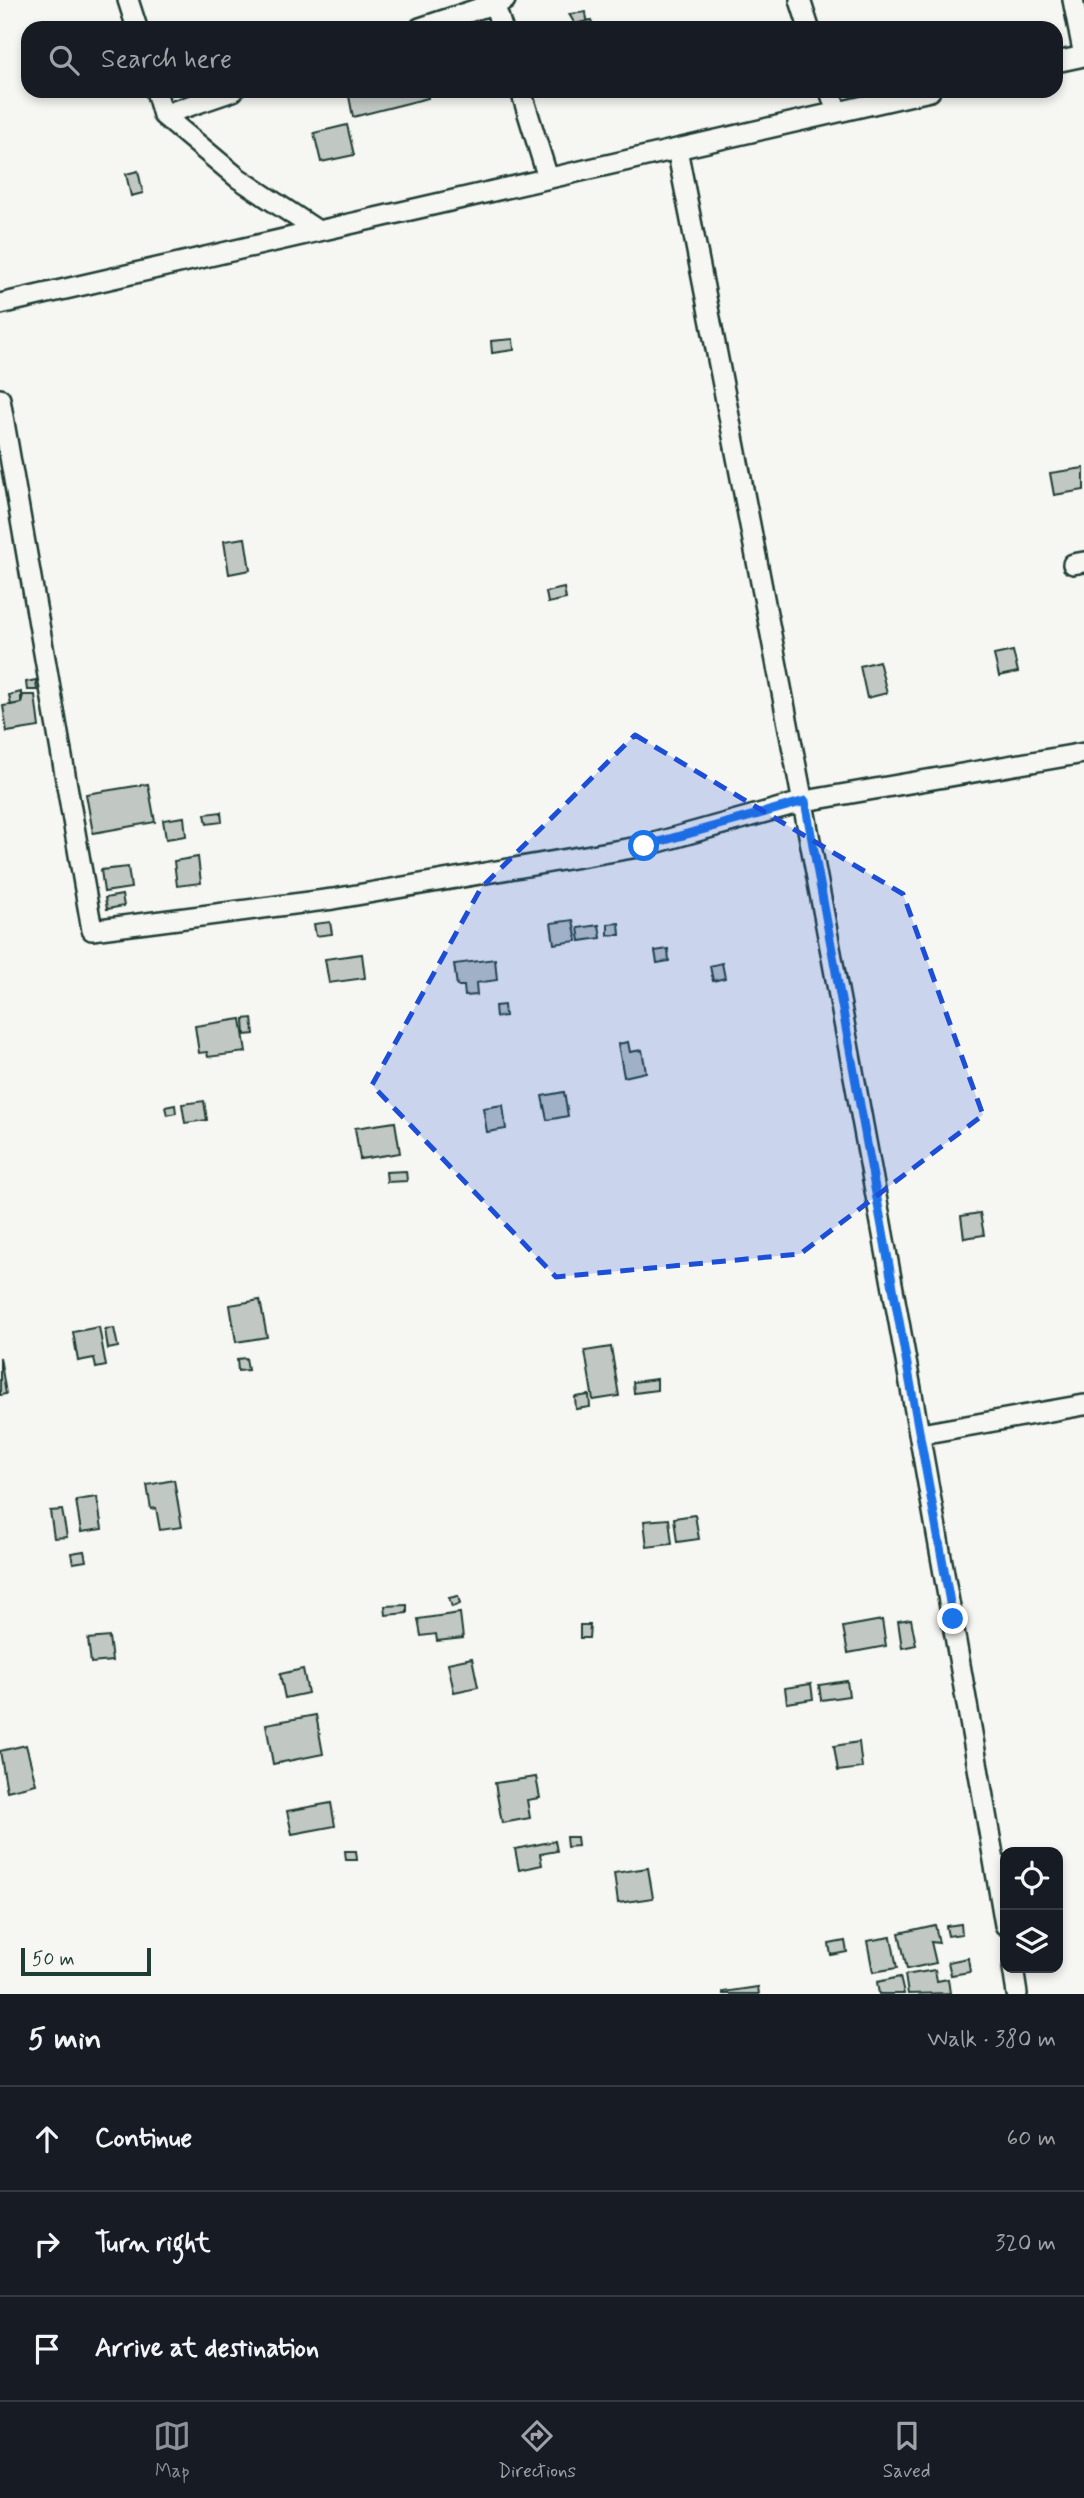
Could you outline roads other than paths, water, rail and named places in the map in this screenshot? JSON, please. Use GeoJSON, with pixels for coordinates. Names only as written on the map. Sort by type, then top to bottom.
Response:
{"type":"FeatureCollection","features":[{"type":"Feature","properties":{"kind":"street"},"geometry":{"type":"LineString","coordinates":[[128,0],[134,21]]}},
{"type":"Feature","properties":{"kind":"street"},"geometry":{"type":"LineString","coordinates":[[800,0],[807,21]]}},
{"type":"Feature","properties":{"kind":"street"},"geometry":{"type":"LineString","coordinates":[[1063,60],[1084,56],[1073,0]]}},
{"type":"Feature","properties":{"kind":"street"},"geometry":{"type":"LineString","coordinates":[[440,21],[498,1],[501,21]]}},
{"type":"Feature","properties":{"kind":"street"},"geometry":{"type":"LineString","coordinates":[[158,98],[163,115],[238,178],[318,231]]}},
{"type":"Feature","properties":{"kind":"street"},"geometry":{"type":"LineString","coordinates":[[163,115],[213,98]]}},
{"type":"Feature","properties":{"kind":"street"},"geometry":{"type":"LineString","coordinates":[[523,98],[548,178]]}},
{"type":"Feature","properties":{"kind":"street"},"geometry":{"type":"LineString","coordinates":[[832,98],[836,112]]}},
{"type":"Feature","properties":{"kind":"street"},"geometry":{"type":"LineString","coordinates":[[0,304],[899,98]]}},
{"type":"Feature","properties":{"kind":"street"},"geometry":{"type":"LineString","coordinates":[[677,149],[805,801],[921,1433],[1002,1910]]}},
{"type":"Feature","properties":{"kind":"street"},"geometry":{"type":"LineString","coordinates":[[0,399],[92,930],[333,899],[644,846],[805,801],[1084,753]]}},
{"type":"Feature","properties":{"kind":"street"},"geometry":{"type":"LineString","coordinates":[[921,1433],[1084,1405]]}},
{"type":"Feature","properties":{"kind":"street"},"geometry":{"type":"LineString","coordinates":[[1014,1973],[1017,1994]]}}]}
